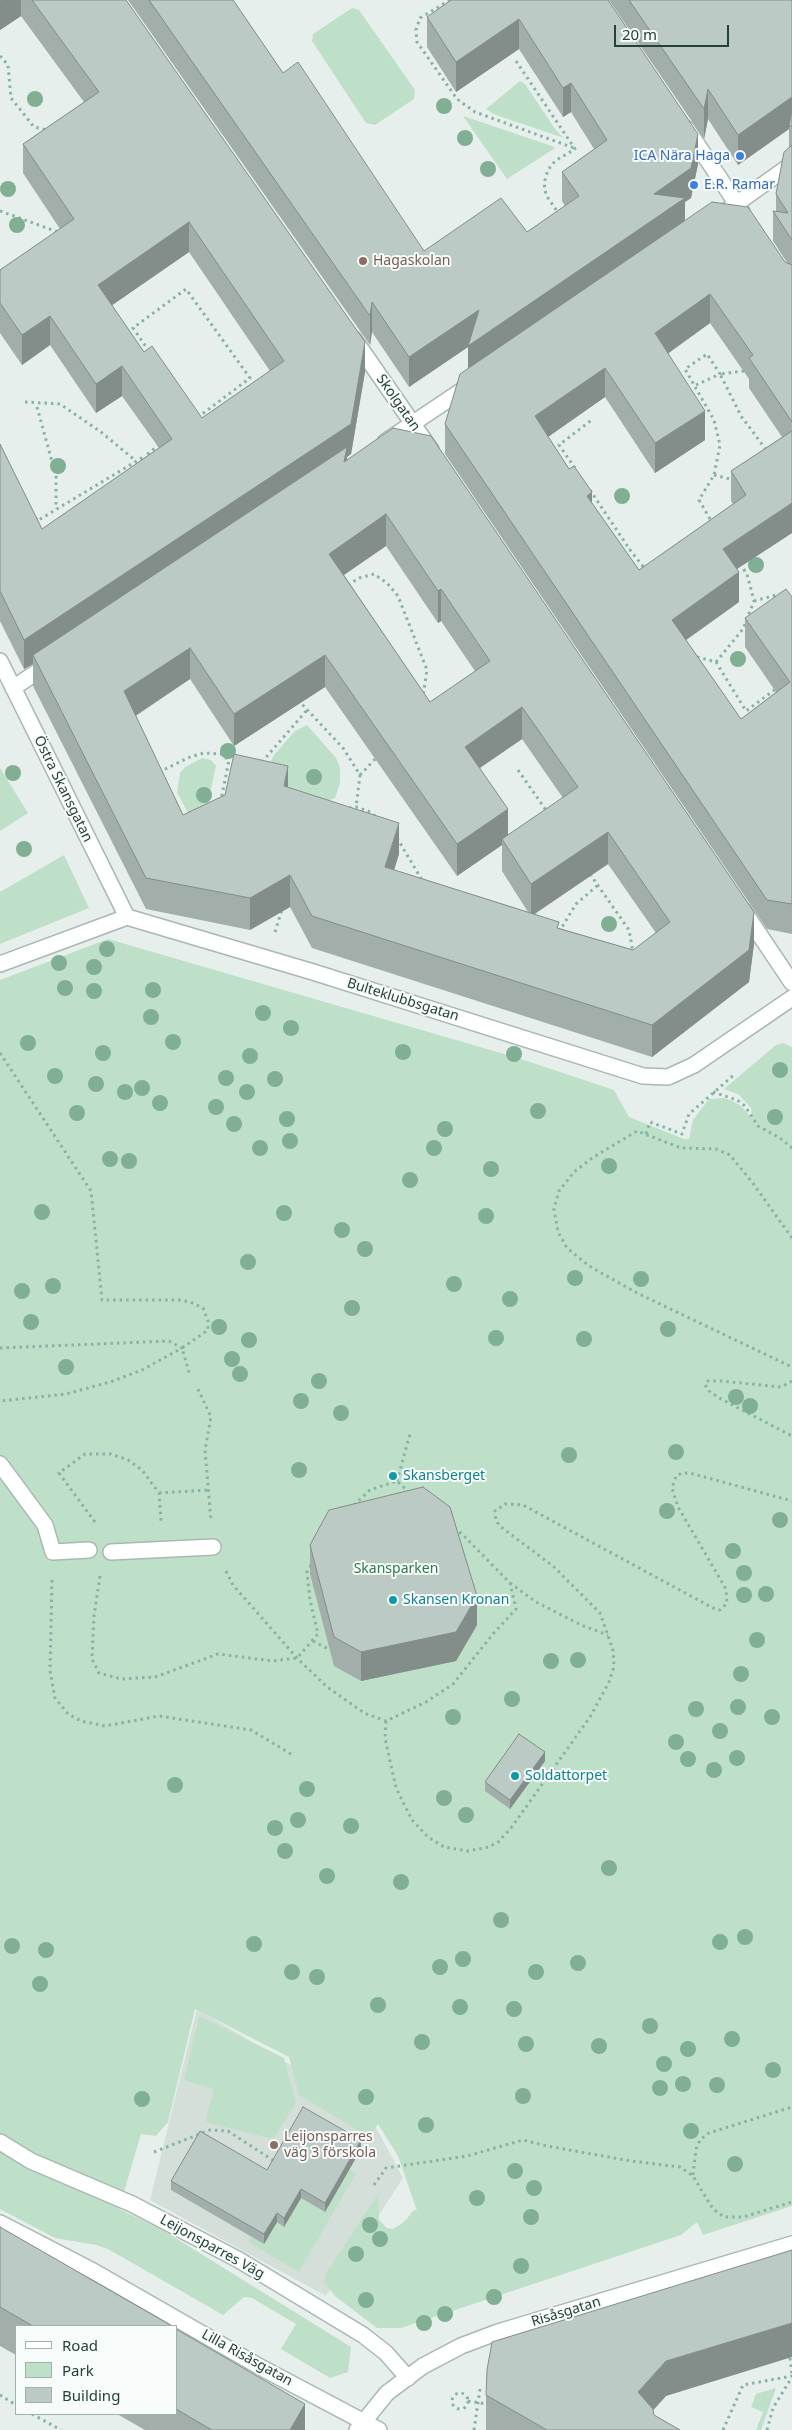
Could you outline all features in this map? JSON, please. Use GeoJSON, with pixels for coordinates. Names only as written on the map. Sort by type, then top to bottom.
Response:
{"type":"FeatureCollection","features":[{"type":"Feature","properties":{"kind":"street"},"geometry":{"type":"LineString","coordinates":[[677,115],[748,220]]}},
{"type":"Feature","properties":{"kind":"street"},"geometry":{"type":"LineString","coordinates":[[705,225],[792,164]]}},
{"type":"Feature","properties":{"kind":"street","name":"Skolgatan"},"geometry":{"type":"LineString","coordinates":[[348,330],[437,459]]}},
{"type":"Feature","properties":{"kind":"street"},"geometry":{"type":"LineString","coordinates":[[373,450],[485,374]]}},
{"type":"Feature","properties":{"kind":"street"},"geometry":{"type":"LineString","coordinates":[[13,688],[62,655]]}},
{"type":"Feature","properties":{"kind":"street","name":"Östra Skansgatan"},"geometry":{"type":"LineString","coordinates":[[0,661],[127,917]]}},
{"type":"Feature","properties":{"kind":"street"},"geometry":{"type":"LineString","coordinates":[[736,900],[792,983]]}},
{"type":"Feature","properties":{"kind":"street"},"geometry":{"type":"LineString","coordinates":[[0,964],[127,917]]}},
{"type":"Feature","properties":{"kind":"street","name":"Bulteklubbsgatan"},"geometry":{"type":"LineString","coordinates":[[127,917],[266,958],[643,1076],[668,1077],[694,1065],[792,998]]}},
{"type":"Feature","properties":{"kind":"street"},"geometry":{"type":"LineString","coordinates":[[0,1464],[45,1525],[53,1552],[89,1550]]}},
{"type":"Feature","properties":{"kind":"street"},"geometry":{"type":"LineString","coordinates":[[111,1552],[213,1547]]}},
{"type":"Feature","properties":{"kind":"street","name":"Leijonsparres Väg"},"geometry":{"type":"LineString","coordinates":[[0,2142],[31,2161],[132,2204],[239,2260],[363,2335],[386,2353],[408,2378]]}},
{"type":"Feature","properties":{"kind":"street","name":"Lilla Risåsgatan"},"geometry":{"type":"LineString","coordinates":[[0,2223],[93,2271],[360,2425],[379,2430]]}},
{"type":"Feature","properties":{"kind":"street","name":"Risåsgatan"},"geometry":{"type":"LineString","coordinates":[[360,2425],[387,2393],[461,2346],[498,2332],[792,2244]]}},
{"type":"Feature","properties":{"kind":"path"},"geometry":{"type":"LineString","coordinates":[[450,0],[420,18],[416,30],[417,42],[457,99],[475,112],[575,148]]}},
{"type":"Feature","properties":{"kind":"path"},"geometry":{"type":"LineString","coordinates":[[0,56],[8,65],[11,98],[34,127],[53,131]]}},
{"type":"Feature","properties":{"kind":"path"},"geometry":{"type":"LineString","coordinates":[[516,60],[575,148]]}},
{"type":"Feature","properties":{"kind":"path"},"geometry":{"type":"LineString","coordinates":[[563,220],[546,195],[544,183],[548,170],[555,161],[575,148]]}},
{"type":"Feature","properties":{"kind":"path"},"geometry":{"type":"LineString","coordinates":[[0,211],[65,234],[57,239]]}},
{"type":"Feature","properties":{"kind":"path"},"geometry":{"type":"LineString","coordinates":[[154,358],[132,328],[186,289],[250,378],[189,424]]}},
{"type":"Feature","properties":{"kind":"path"},"geometry":{"type":"LineString","coordinates":[[716,528],[699,500],[714,474],[720,445],[714,420],[696,385],[685,369],[707,354],[720,374],[741,416],[770,455]]}},
{"type":"Feature","properties":{"kind":"path"},"geometry":{"type":"LineString","coordinates":[[696,385],[720,374],[744,371]]}},
{"type":"Feature","properties":{"kind":"path"},"geometry":{"type":"LineString","coordinates":[[25,402],[60,404],[101,432],[136,461]]}},
{"type":"Feature","properties":{"kind":"path"},"geometry":{"type":"LineString","coordinates":[[37,407],[56,476],[56,509]]}},
{"type":"Feature","properties":{"kind":"path"},"geometry":{"type":"LineString","coordinates":[[191,411],[196,418]]}},
{"type":"Feature","properties":{"kind":"path"},"geometry":{"type":"LineString","coordinates":[[576,469],[559,445],[593,419]]}},
{"type":"Feature","properties":{"kind":"path"},"geometry":{"type":"LineString","coordinates":[[33,512],[37,521],[145,456],[167,440]]}},
{"type":"Feature","properties":{"kind":"path"},"geometry":{"type":"LineString","coordinates":[[145,456],[151,464]]}},
{"type":"Feature","properties":{"kind":"path"},"geometry":{"type":"LineString","coordinates":[[714,474],[730,480],[738,475]]}},
{"type":"Feature","properties":{"kind":"path"},"geometry":{"type":"LineString","coordinates":[[586,485],[630,550],[649,574]]}},
{"type":"Feature","properties":{"kind":"path"},"geometry":{"type":"LineString","coordinates":[[623,555],[630,550]]}},
{"type":"Feature","properties":{"kind":"path"},"geometry":{"type":"LineString","coordinates":[[716,662],[743,629],[754,601],[746,574],[736,558]]}},
{"type":"Feature","properties":{"kind":"path"},"geometry":{"type":"LineString","coordinates":[[343,588],[359,578],[374,574],[387,583],[398,596],[427,670],[426,686],[421,701]]}},
{"type":"Feature","properties":{"kind":"path"},"geometry":{"type":"LineString","coordinates":[[754,601],[786,593]]}},
{"type":"Feature","properties":{"kind":"path"},"geometry":{"type":"LineString","coordinates":[[693,654],[699,659],[716,662],[746,711],[745,719]]}},
{"type":"Feature","properties":{"kind":"path"},"geometry":{"type":"LineString","coordinates":[[746,711],[784,683]]}},
{"type":"Feature","properties":{"kind":"path"},"geometry":{"type":"LineString","coordinates":[[293,694],[343,748],[360,775]]}},
{"type":"Feature","properties":{"kind":"path"},"geometry":{"type":"LineString","coordinates":[[258,768],[307,710]]}},
{"type":"Feature","properties":{"kind":"path"},"geometry":{"type":"LineString","coordinates":[[158,772],[190,757],[204,753],[221,754],[229,760],[220,805]]}},
{"type":"Feature","properties":{"kind":"path"},"geometry":{"type":"LineString","coordinates":[[356,807],[360,775],[380,754]]}},
{"type":"Feature","properties":{"kind":"path"},"geometry":{"type":"LineString","coordinates":[[154,764],[162,781]]}},
{"type":"Feature","properties":{"kind":"path"},"geometry":{"type":"LineString","coordinates":[[518,770],[552,820]]}},
{"type":"Feature","properties":{"kind":"path"},"geometry":{"type":"LineString","coordinates":[[347,808],[356,807],[368,811],[378,818]]}},
{"type":"Feature","properties":{"kind":"path"},"geometry":{"type":"LineString","coordinates":[[392,833],[414,862],[424,884]]}},
{"type":"Feature","properties":{"kind":"path"},"geometry":{"type":"LineString","coordinates":[[586,869],[629,930],[633,946],[632,957]]}},
{"type":"Feature","properties":{"kind":"path"},"geometry":{"type":"LineString","coordinates":[[566,938],[557,934],[576,904],[598,885]]}},
{"type":"Feature","properties":{"kind":"path"},"geometry":{"type":"LineString","coordinates":[[266,958],[283,905]]}},
{"type":"Feature","properties":{"kind":"path"},"geometry":{"type":"LineString","coordinates":[[0,1052],[91,1191],[102,1300],[178,1300],[190,1302],[203,1308],[208,1321],[208,1330],[182,1348],[142,1370],[110,1382],[66,1394],[0,1401]]}},
{"type":"Feature","properties":{"kind":"path"},"geometry":{"type":"LineString","coordinates":[[646,1134],[650,1122],[682,1134],[689,1114],[735,1073]]}},
{"type":"Feature","properties":{"kind":"path"},"geometry":{"type":"LineString","coordinates":[[713,1092],[737,1100],[746,1106],[758,1126],[780,1138],[792,1148]]}},
{"type":"Feature","properties":{"kind":"path"},"geometry":{"type":"LineString","coordinates":[[792,1238],[730,1155],[716,1149],[681,1148],[637,1131],[592,1158],[574,1172],[559,1192],[554,1209],[558,1232],[567,1248],[589,1266],[637,1293],[792,1367]]}},
{"type":"Feature","properties":{"kind":"path"},"geometry":{"type":"LineString","coordinates":[[0,1348],[169,1340],[182,1348],[190,1376]]}},
{"type":"Feature","properties":{"kind":"path"},"geometry":{"type":"LineString","coordinates":[[792,1381],[782,1387],[721,1380],[708,1381],[705,1384],[709,1390],[722,1399],[792,1436]]}},
{"type":"Feature","properties":{"kind":"path"},"geometry":{"type":"LineString","coordinates":[[198,1389],[211,1417],[205,1450],[213,1547],[233,1585],[297,1658],[326,1686],[364,1714],[386,1721],[426,1702],[453,1684],[493,1634],[516,1609],[510,1583]]}},
{"type":"Feature","properties":{"kind":"path"},"geometry":{"type":"LineString","coordinates":[[397,1481],[410,1434]]}},
{"type":"Feature","properties":{"kind":"path"},"geometry":{"type":"LineString","coordinates":[[97,1525],[59,1473],[85,1454],[112,1454],[128,1460],[151,1479],[159,1493],[208,1490]]}},
{"type":"Feature","properties":{"kind":"path"},"geometry":{"type":"LineString","coordinates":[[386,1721],[385,1738],[396,1788],[412,1820],[428,1837],[444,1847],[468,1851],[489,1847],[498,1842],[511,1828],[602,1697],[614,1667],[613,1650],[600,1613],[553,1566],[501,1527],[496,1521],[495,1511],[505,1504],[523,1505],[705,1604],[720,1610],[727,1603],[726,1589],[678,1506],[672,1488],[676,1476],[682,1472],[690,1473],[792,1501]]}},
{"type":"Feature","properties":{"kind":"path"},"geometry":{"type":"LineString","coordinates":[[397,1481],[410,1494]]}},
{"type":"Feature","properties":{"kind":"path"},"geometry":{"type":"LineString","coordinates":[[351,1508],[370,1490],[397,1481]]}},
{"type":"Feature","properties":{"kind":"path"},"geometry":{"type":"LineString","coordinates":[[447,1523],[462,1534],[510,1583],[536,1602],[580,1625],[608,1635]]}},
{"type":"Feature","properties":{"kind":"path"},"geometry":{"type":"LineString","coordinates":[[53,1552],[50,1671],[55,1698],[68,1714],[81,1720],[105,1726],[159,1716],[251,1730],[292,1754]]}},
{"type":"Feature","properties":{"kind":"path"},"geometry":{"type":"LineString","coordinates":[[101,1570],[94,1616],[92,1659],[99,1673],[121,1679],[155,1676],[218,1654],[273,1661],[297,1658],[318,1634],[310,1600],[307,1572],[316,1557]]}},
{"type":"Feature","properties":{"kind":"path"},"geometry":{"type":"LineString","coordinates":[[313,1640],[330,1650]]}},
{"type":"Feature","properties":{"kind":"path"},"geometry":{"type":"LineString","coordinates":[[693,2176],[696,2149],[700,2140],[709,2133],[792,2106]]}},
{"type":"Feature","properties":{"kind":"path"},"geometry":{"type":"LineString","coordinates":[[154,2152],[210,2130],[228,2131],[274,2161]]}},
{"type":"Feature","properties":{"kind":"path"},"geometry":{"type":"LineString","coordinates":[[374,2185],[386,2168],[467,2156],[523,2140],[631,2161],[680,2166],[693,2176],[714,2209],[724,2217],[743,2217],[792,2202]]}},
{"type":"Feature","properties":{"kind":"path"},"geometry":{"type":"LineString","coordinates":[[767,2430],[773,2408],[792,2376],[790,2358]]}},
{"type":"Feature","properties":{"kind":"path"},"geometry":{"type":"LineString","coordinates":[[723,2430],[743,2385],[792,2376]]}},
{"type":"Feature","properties":{"kind":"path"},"geometry":{"type":"LineString","coordinates":[[474,2430],[480,2389]]}},
{"type":"Feature","properties":{"kind":"path"},"geometry":{"type":"LineString","coordinates":[[461,2393],[467,2397],[468,2401],[460,2409],[454,2406],[452,2401],[454,2394],[461,2393]]}},
{"type":"Feature","properties":{"kind":"path"},"geometry":{"type":"LineString","coordinates":[[0,2395],[15,2404]]}},
{"type":"Feature","properties":{"kind":"path"},"geometry":{"type":"LineString","coordinates":[[468,2401],[487,2404]]}},
{"type":"Feature","properties":{"kind":"path"},"geometry":{"type":"LineString","coordinates":[[34,2415],[61,2430]]}},
{"type":"Feature","properties":{"kind":"shaded area","name":"Leijonsparres väg 3 förskola"},"geometry":{"type":"Polygon","coordinates":[[[197,2009],[367,2111],[403,2178],[326,2296],[150,2200],[197,2009]]]}},
{"type":"Feature","properties":{"kind":"green space"},"geometry":{"type":"Polygon","coordinates":[[[352,8],[359,10],[415,90],[414,99],[375,125],[366,123],[312,41],[313,34],[352,8]]]}},
{"type":"Feature","properties":{"kind":"green space"},"geometry":{"type":"Polygon","coordinates":[[[520,81],[525,84],[555,129],[564,138],[496,115],[486,109],[520,81]]]}},
{"type":"Feature","properties":{"kind":"green space"},"geometry":{"type":"Polygon","coordinates":[[[463,116],[552,146],[555,148],[507,179],[463,116]]]}},
{"type":"Feature","properties":{"kind":"green space"},"geometry":{"type":"Polygon","coordinates":[[[307,725],[336,758],[340,767],[340,783],[335,798],[322,803],[304,803],[267,768],[274,755],[295,731],[307,725]]]}},
{"type":"Feature","properties":{"kind":"green space"},"geometry":{"type":"Polygon","coordinates":[[[202,758],[211,760],[216,766],[204,821],[190,817],[177,792],[180,773],[185,767],[202,758]]]}},
{"type":"Feature","properties":{"kind":"green space"},"geometry":{"type":"Polygon","coordinates":[[[0,768],[28,813],[0,831],[0,768]]]}},
{"type":"Feature","properties":{"kind":"green space"},"geometry":{"type":"Polygon","coordinates":[[[64,855],[89,908],[0,944],[0,892],[64,855]]]}},
{"type":"Feature","properties":{"kind":"green space","name":"Skansparken"},"geometry":{"type":"Polygon","coordinates":[[[108,939],[518,1058],[614,1090],[629,1117],[684,1139],[689,1139],[693,1120],[709,1099],[724,1098],[732,1101],[741,1106],[752,1118],[751,1108],[738,1094],[724,1089],[776,1045],[783,1043],[792,1047],[792,2206],[703,2235],[697,2222],[681,2235],[401,2328],[377,2328],[335,2296],[324,2282],[325,2275],[378,2194],[379,2220],[387,2228],[393,2229],[404,2222],[414,2210],[417,2211],[398,2156],[378,2124],[369,2137],[299,2095],[289,2057],[195,2009],[168,2122],[156,2136],[141,2134],[119,2209],[161,2229],[351,2347],[348,2372],[330,2378],[281,2349],[296,2324],[252,2298],[244,2297],[223,2315],[108,2249],[55,2238],[0,2209],[0,980],[108,939]]]}},
{"type":"Feature","properties":{"kind":"green space"},"geometry":{"type":"Polygon","coordinates":[[[199,2016],[284,2058],[296,2103],[273,2139],[205,2122],[214,2089],[184,2080],[199,2016]]]}},
{"type":"Feature","properties":{"kind":"green space"},"geometry":{"type":"Polygon","coordinates":[[[349,2169],[356,2173],[299,2272],[248,2242],[251,2236],[264,2243],[277,2222],[285,2226],[301,2198],[325,2212],[349,2169]]]}},
{"type":"Feature","properties":{"kind":"green space"},"geometry":{"type":"Polygon","coordinates":[[[776,2388],[761,2430],[756,2430],[763,2412],[751,2407],[756,2394],[776,2388]]]}},
{"type":"Feature","properties":{"kind":"building"},"geometry":{"type":"Polygon","coordinates":[[[32,0],[126,0],[365,342],[351,424],[24,640],[0,591],[0,444],[42,529],[172,439],[122,366],[96,384],[50,316],[22,335],[0,303],[0,270],[74,219],[23,144],[99,92],[32,0]],[[189,222],[98,285],[144,352],[152,346],[202,418],[284,361],[189,222]]]}},
{"type":"Feature","properties":{"kind":"building"},"geometry":{"type":"Polygon","coordinates":[[[149,0],[233,0],[283,73],[298,62],[424,251],[501,198],[527,232],[579,196],[562,172],[607,140],[571,83],[563,88],[519,19],[456,62],[427,17],[451,0],[608,0],[698,134],[691,168],[654,194],[685,198],[468,346],[479,310],[409,357],[372,302],[370,316],[149,0]]]}},
{"type":"Feature","properties":{"kind":"building"},"geometry":{"type":"Polygon","coordinates":[[[629,0],[792,0],[792,97],[738,135],[708,89],[704,109],[629,0]]]}},
{"type":"Feature","properties":{"kind":"building"},"geometry":{"type":"Polygon","coordinates":[[[792,109],[792,126],[789,126],[792,109]]]}},
{"type":"Feature","properties":{"kind":"building"},"geometry":{"type":"Polygon","coordinates":[[[792,145],[792,240],[773,211],[788,213],[776,194],[784,152],[792,145]]]}},
{"type":"Feature","properties":{"kind":"building"},"geometry":{"type":"Polygon","coordinates":[[[712,202],[748,207],[785,262],[792,265],[792,422],[749,358],[753,355],[710,294],[655,333],[705,411],[655,443],[605,368],[535,416],[569,469],[574,466],[592,492],[587,496],[639,570],[746,495],[731,471],[792,431],[792,503],[723,549],[739,572],[672,620],[741,719],[790,682],[745,618],[786,589],[792,597],[792,904],[767,900],[445,424],[460,374],[712,202]]]}},
{"type":"Feature","properties":{"kind":"building"},"geometry":{"type":"Polygon","coordinates":[[[393,428],[431,436],[754,912],[749,950],[652,1025],[312,916],[290,875],[250,898],[146,878],[33,655],[347,447],[344,462],[393,428]],[[386,514],[329,554],[430,702],[490,661],[441,589],[438,591],[386,514]],[[190,648],[124,691],[183,815],[225,795],[234,754],[288,766],[284,786],[399,823],[385,867],[559,922],[557,928],[633,950],[670,922],[608,832],[531,884],[502,839],[578,787],[522,707],[465,747],[508,809],[457,844],[325,655],[234,714],[190,648]]]}},
{"type":"Feature","properties":{"kind":"building","name":"Skansen Kronan"},"geometry":{"type":"Polygon","coordinates":[[[423,1487],[450,1507],[477,1596],[456,1632],[361,1652],[334,1637],[310,1545],[329,1510],[423,1487]]]}},
{"type":"Feature","properties":{"kind":"building","name":"Soldattorpet"},"geometry":{"type":"Polygon","coordinates":[[[519,1734],[545,1752],[510,1800],[485,1782],[519,1734]]]}},
{"type":"Feature","properties":{"kind":"building"},"geometry":{"type":"Polygon","coordinates":[[[303,2107],[361,2140],[325,2203],[301,2189],[284,2218],[277,2213],[264,2234],[171,2181],[200,2131],[267,2170],[303,2107]]]}},
{"type":"Feature","properties":{"kind":"building"},"geometry":{"type":"Polygon","coordinates":[[[0,2227],[170,2325],[31,2325],[0,2307],[0,2227]]]}},
{"type":"Feature","properties":{"kind":"building"},"geometry":{"type":"Polygon","coordinates":[[[792,2250],[792,2323],[666,2361],[638,2392],[653,2409],[654,2415],[680,2430],[547,2430],[486,2395],[487,2370],[492,2342],[792,2250]]]}},
{"type":"Feature","properties":{"kind":"building"},"geometry":{"type":"Polygon","coordinates":[[[178,2330],[305,2404],[290,2430],[212,2430],[178,2410],[178,2330]]]}},
{"type":"Feature","properties":{"kind":"place","name":"ICA Nära Haga"},"geometry":{"type":"Point","coordinates":[740,156]}},
{"type":"Feature","properties":{"kind":"place","name":"E.R. Ramar"},"geometry":{"type":"Point","coordinates":[694,185]}},
{"type":"Feature","properties":{"kind":"place","name":"Hagaskolan"},"geometry":{"type":"Point","coordinates":[363,261]}},
{"type":"Feature","properties":{"kind":"place","name":"Skansberget"},"geometry":{"type":"Point","coordinates":[393,1476]}},
{"type":"Feature","properties":{"kind":"place","name":"Skansen Kronan"},"geometry":{"type":"Point","coordinates":[393,1600]}},
{"type":"Feature","properties":{"kind":"place","name":"Soldattorpet"},"geometry":{"type":"Point","coordinates":[515,1776]}},
{"type":"Feature","properties":{"kind":"place","name":"Leijonsparres väg 3 förskola"},"geometry":{"type":"Point","coordinates":[274,2145]}}]}
